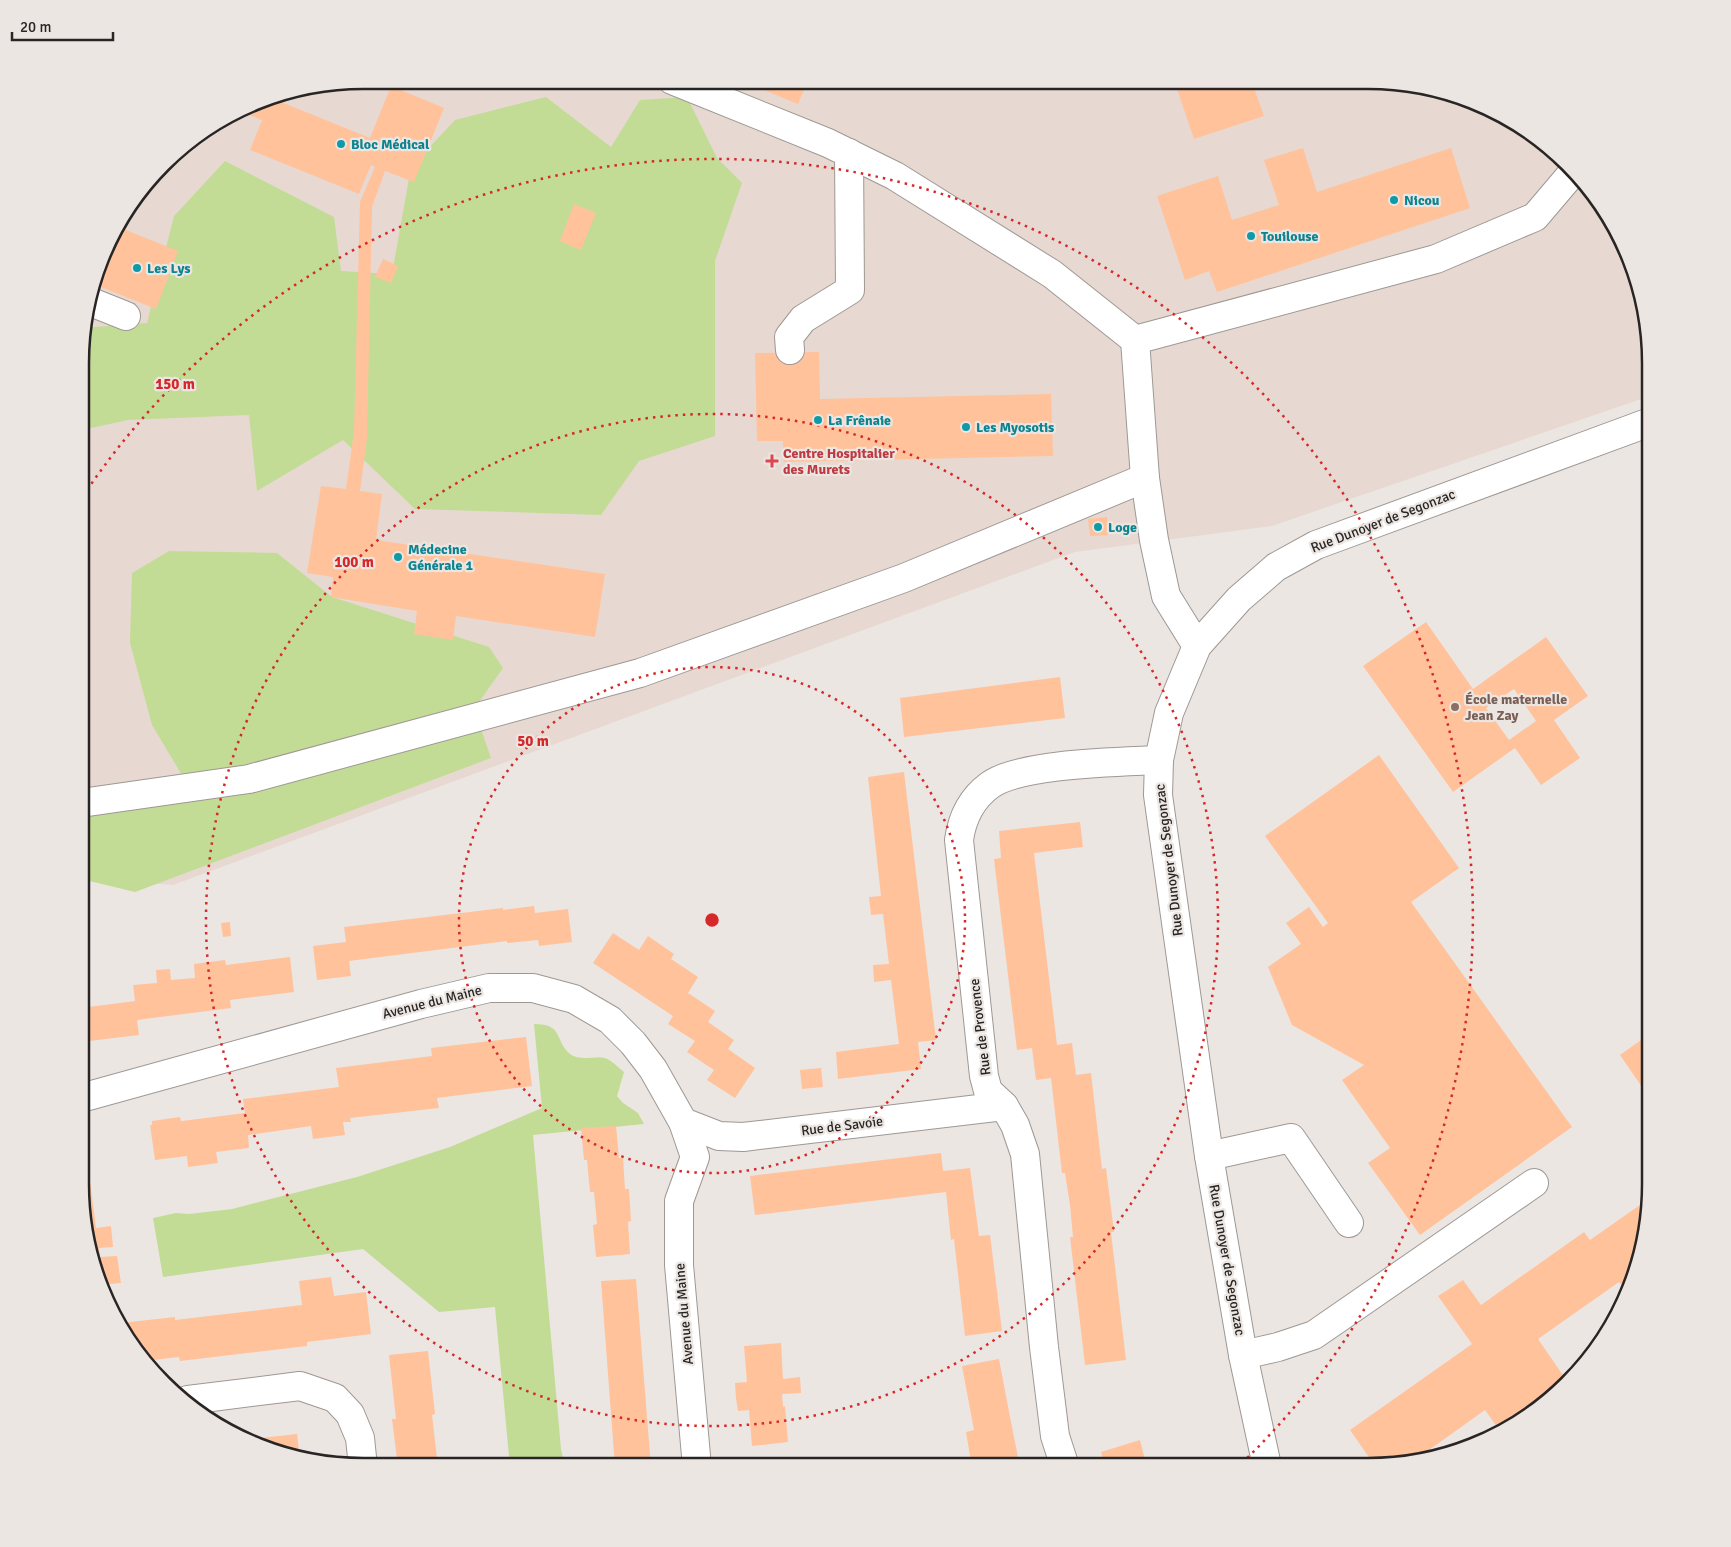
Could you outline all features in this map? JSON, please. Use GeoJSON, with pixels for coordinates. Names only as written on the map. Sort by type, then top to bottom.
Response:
{"type":"FeatureCollection","features":[{"type":"Feature","properties":{"kind":"street"},"geometry":{"type":"LineString","coordinates":[[714,89],[895,176],[1052,274],[1135,340],[1145,478],[1154,540],[1166,596],[1197,646]]}},
{"type":"Feature","properties":{"kind":"street"},"geometry":{"type":"LineString","coordinates":[[790,350],[789,337],[803,320],[850,290],[849,153]]}},
{"type":"Feature","properties":{"kind":"street"},"geometry":{"type":"LineString","coordinates":[[1135,340],[1436,259],[1535,218],[1569,177]]}},
{"type":"Feature","properties":{"kind":"street"},"geometry":{"type":"LineString","coordinates":[[95,304],[126,316]]}},
{"type":"Feature","properties":{"kind":"street","name":"Rue Dunoyer de Segonzac"},"geometry":{"type":"LineString","coordinates":[[1265,1458],[1243,1355],[1209,1156],[1158,795],[1159,760],[1169,713],[1197,646],[1239,599],[1276,567],[1316,545],[1642,425]]}},
{"type":"Feature","properties":{"kind":"street"},"geometry":{"type":"LineString","coordinates":[[89,802],[248,779],[640,673],[904,578],[1145,478]]}},
{"type":"Feature","properties":{"kind":"street","name":"Rue de Provence"},"geometry":{"type":"LineString","coordinates":[[1062,1458],[1055,1436],[1044,1346],[1025,1154],[1015,1125],[1004,1106],[988,1091],[984,1076],[959,840],[965,815],[977,798],[991,785],[1007,778],[1052,768],[1159,760]]}},
{"type":"Feature","properties":{"kind":"street","name":"Avenue du Maine"},"geometry":{"type":"LineString","coordinates":[[89,1096],[411,1007],[489,988],[533,988],[574,998],[610,1020],[633,1043],[653,1069],[683,1122],[695,1157],[679,1201],[679,1265],[696,1458]]}},
{"type":"Feature","properties":{"kind":"street","name":"Rue de Savoie"},"geometry":{"type":"LineString","coordinates":[[683,1122],[719,1136],[743,1137],[1004,1106]]}},
{"type":"Feature","properties":{"kind":"street"},"geometry":{"type":"LineString","coordinates":[[1209,1156],[1291,1138],[1349,1223]]}},
{"type":"Feature","properties":{"kind":"street"},"geometry":{"type":"LineString","coordinates":[[1243,1355],[1278,1347],[1314,1335],[1534,1183]]}},
{"type":"Feature","properties":{"kind":"street"},"geometry":{"type":"LineString","coordinates":[[193,1399],[300,1386],[335,1398],[350,1414],[360,1438],[362,1458]]}},
{"type":"Feature","properties":{"kind":"shaded area","name":"Centre Hospitalier des Murets"},"geometry":{"type":"Polygon","coordinates":[[[345,89],[1386,89],[1422,94],[1456,103],[1489,117],[1521,135],[1549,157],[1574,182],[1596,210],[1614,242],[1628,275],[1637,309],[1642,345],[1642,399],[1272,526],[1075,552],[173,885],[89,879],[89,345],[94,309],[103,275],[117,242],[135,210],[157,182],[182,157],[210,135],[242,117],[292,98],[345,89]]]}},
{"type":"Feature","properties":{"kind":"green space"},"geometry":{"type":"Polygon","coordinates":[[[546,97],[611,147],[640,100],[687,97],[717,158],[742,183],[715,261],[715,436],[639,461],[601,515],[415,509],[343,440],[257,491],[249,415],[128,420],[89,428],[89,345],[91,327],[147,323],[174,216],[225,161],[334,217],[341,271],[392,274],[411,167],[455,120],[546,97]]]}},
{"type":"Feature","properties":{"kind":"green space"},"geometry":{"type":"Polygon","coordinates":[[[169,551],[277,553],[332,597],[489,647],[503,668],[474,709],[491,758],[135,892],[89,881],[89,809],[192,792],[152,725],[130,643],[132,573],[169,551]]]}},
{"type":"Feature","properties":{"kind":"green space"},"geometry":{"type":"Polygon","coordinates":[[[534,1024],[544,1025],[554,1030],[570,1054],[579,1058],[605,1058],[624,1072],[617,1096],[623,1103],[638,1113],[644,1124],[533,1135],[563,1458],[509,1458],[495,1307],[439,1312],[363,1249],[163,1277],[153,1218],[176,1213],[189,1214],[232,1209],[357,1177],[450,1147],[542,1108],[534,1024]]]}},
{"type":"Feature","properties":{"kind":"building"},"geometry":{"type":"Polygon","coordinates":[[[390,89],[398,89],[444,108],[414,182],[385,171],[372,207],[367,438],[360,491],[382,494],[376,540],[605,574],[595,637],[456,616],[453,640],[414,634],[417,611],[331,597],[333,577],[307,573],[321,486],[346,489],[354,432],[360,202],[375,167],[371,165],[359,194],[250,150],[262,120],[248,114],[281,101],[370,138],[390,89]]]}},
{"type":"Feature","properties":{"kind":"building"},"geometry":{"type":"Polygon","coordinates":[[[761,89],[804,89],[798,104],[761,89]]]}},
{"type":"Feature","properties":{"kind":"building"},"geometry":{"type":"Polygon","coordinates":[[[1177,89],[1254,89],[1264,116],[1194,139],[1177,89]]]}},
{"type":"Feature","properties":{"kind":"building","name":"Touilouse"},"geometry":{"type":"Polygon","coordinates":[[[1303,148],[1317,192],[1451,148],[1470,208],[1217,292],[1209,271],[1185,280],[1157,196],[1218,176],[1232,220],[1279,205],[1264,160],[1303,148]]]}},
{"type":"Feature","properties":{"kind":"building"},"geometry":{"type":"Polygon","coordinates":[[[574,204],[596,213],[581,250],[560,241],[574,204]]]}},
{"type":"Feature","properties":{"kind":"building","name":"Les Lys"},"geometry":{"type":"Polygon","coordinates":[[[123,229],[178,251],[156,309],[100,286],[123,229]]]}},
{"type":"Feature","properties":{"kind":"building"},"geometry":{"type":"Polygon","coordinates":[[[383,259],[398,266],[391,283],[375,277],[383,259]]]}},
{"type":"Feature","properties":{"kind":"building"},"geometry":{"type":"Polygon","coordinates":[[[819,352],[820,399],[1051,394],[1053,456],[784,462],[783,441],[757,441],[755,353],[819,352]]]}},
{"type":"Feature","properties":{"kind":"building","name":"Loge"},"geometry":{"type":"Polygon","coordinates":[[[1107,517],[1108,535],[1090,536],[1088,519],[1107,517]]]}},
{"type":"Feature","properties":{"kind":"building"},"geometry":{"type":"Polygon","coordinates":[[[1426,622],[1473,689],[1546,637],[1588,696],[1554,720],[1580,758],[1541,785],[1515,748],[1453,792],[1363,666],[1426,622]],[[1514,689],[1486,708],[1509,740],[1536,721],[1514,689]]]}},
{"type":"Feature","properties":{"kind":"building"},"geometry":{"type":"Polygon","coordinates":[[[1060,677],[1065,718],[904,737],[900,698],[1060,677]]]}},
{"type":"Feature","properties":{"kind":"building"},"geometry":{"type":"Polygon","coordinates":[[[1379,755],[1459,868],[1411,902],[1572,1127],[1420,1235],[1368,1163],[1390,1148],[1342,1080],[1364,1065],[1292,1025],[1268,967],[1301,944],[1286,923],[1309,907],[1323,927],[1328,923],[1265,836],[1379,755]]]}},
{"type":"Feature","properties":{"kind":"building"},"geometry":{"type":"Polygon","coordinates":[[[904,772],[936,1040],[918,1042],[921,1069],[838,1079],[836,1052],[899,1044],[891,980],[874,982],[873,965],[889,964],[883,914],[871,915],[869,897],[881,896],[868,777],[904,772]]]}},
{"type":"Feature","properties":{"kind":"building"},"geometry":{"type":"Polygon","coordinates":[[[1080,822],[1083,847],[1034,853],[1057,1045],[1072,1043],[1076,1075],[1091,1073],[1102,1169],[1106,1168],[1114,1232],[1111,1232],[1126,1360],[1085,1365],[1070,1237],[1073,1237],[1070,1205],[1065,1173],[1062,1173],[1051,1078],[1036,1080],[1032,1048],[1017,1050],[994,859],[1001,858],[999,831],[1080,822]]]}},
{"type":"Feature","properties":{"kind":"building"},"geometry":{"type":"Polygon","coordinates":[[[534,906],[535,913],[568,909],[572,942],[539,946],[538,940],[507,943],[507,941],[349,961],[351,976],[317,980],[313,946],[346,942],[344,927],[534,906]]]}},
{"type":"Feature","properties":{"kind":"building"},"geometry":{"type":"Polygon","coordinates":[[[230,922],[231,936],[223,937],[221,923],[230,922]]]}},
{"type":"Feature","properties":{"kind":"building"},"geometry":{"type":"Polygon","coordinates":[[[613,933],[639,950],[648,936],[674,954],[671,959],[698,977],[688,993],[715,1011],[708,1022],[734,1040],[728,1049],[755,1068],[735,1098],[707,1080],[714,1070],[687,1052],[695,1041],[668,1024],[673,1016],[593,963],[613,933]]]}},
{"type":"Feature","properties":{"kind":"building"},"geometry":{"type":"Polygon","coordinates":[[[290,957],[294,992],[230,1000],[231,1008],[137,1020],[139,1035],[89,1041],[89,1007],[135,1001],[133,985],[157,983],[156,970],[170,969],[171,980],[195,978],[194,964],[225,960],[226,965],[290,957]]]}},
{"type":"Feature","properties":{"kind":"building"},"geometry":{"type":"Polygon","coordinates":[[[526,1037],[532,1086],[437,1098],[439,1108],[350,1118],[351,1122],[343,1122],[345,1135],[313,1139],[311,1126],[248,1135],[249,1148],[216,1152],[218,1163],[188,1167],[187,1156],[155,1160],[150,1125],[152,1125],[152,1121],[180,1117],[182,1121],[245,1113],[243,1099],[339,1087],[336,1068],[432,1056],[431,1048],[526,1037]]]}},
{"type":"Feature","properties":{"kind":"building"},"geometry":{"type":"Polygon","coordinates":[[[1642,1039],[1642,1087],[1620,1055],[1642,1039]]]}},
{"type":"Feature","properties":{"kind":"building"},"geometry":{"type":"Polygon","coordinates":[[[821,1068],[823,1087],[802,1089],[800,1070],[821,1068]]]}},
{"type":"Feature","properties":{"kind":"building"},"geometry":{"type":"Polygon","coordinates":[[[616,1126],[619,1158],[623,1158],[625,1189],[629,1189],[631,1221],[628,1222],[630,1254],[596,1257],[593,1225],[597,1224],[594,1192],[590,1192],[581,1128],[616,1126]]]}},
{"type":"Feature","properties":{"kind":"building"},"geometry":{"type":"Polygon","coordinates":[[[941,1153],[943,1171],[970,1168],[979,1236],[990,1235],[1002,1331],[965,1336],[954,1239],[951,1240],[946,1192],[755,1215],[750,1176],[941,1153]]]}},
{"type":"Feature","properties":{"kind":"building"},"geometry":{"type":"Polygon","coordinates":[[[89,1174],[96,1228],[111,1226],[113,1247],[99,1248],[100,1257],[117,1256],[121,1283],[108,1284],[98,1255],[89,1202],[89,1174]]]}},
{"type":"Feature","properties":{"kind":"building"},"geometry":{"type":"Polygon","coordinates":[[[1642,1204],[1633,1255],[1622,1286],[1619,1282],[1538,1339],[1564,1376],[1562,1378],[1535,1402],[1497,1426],[1485,1410],[1426,1452],[1386,1458],[1369,1458],[1350,1430],[1472,1344],[1438,1296],[1463,1280],[1481,1305],[1584,1232],[1590,1240],[1642,1204]]]}},
{"type":"Feature","properties":{"kind":"building"},"geometry":{"type":"Polygon","coordinates":[[[331,1277],[334,1296],[366,1292],[371,1334],[307,1342],[307,1346],[180,1361],[179,1357],[153,1360],[126,1322],[175,1317],[175,1320],[302,1305],[299,1281],[331,1277]]]}},
{"type":"Feature","properties":{"kind":"building"},"geometry":{"type":"Polygon","coordinates":[[[636,1279],[650,1458],[614,1458],[601,1281],[636,1279]]]}},
{"type":"Feature","properties":{"kind":"building"},"geometry":{"type":"Polygon","coordinates":[[[781,1343],[783,1379],[800,1377],[801,1393],[782,1394],[788,1442],[752,1446],[749,1410],[738,1411],[736,1398],[735,1383],[747,1382],[744,1346],[781,1343]]]}},
{"type":"Feature","properties":{"kind":"building"},"geometry":{"type":"Polygon","coordinates":[[[428,1351],[435,1414],[432,1415],[437,1458],[397,1458],[392,1419],[396,1419],[389,1355],[428,1351]]]}},
{"type":"Feature","properties":{"kind":"building"},"geometry":{"type":"Polygon","coordinates":[[[999,1359],[1018,1458],[970,1458],[966,1432],[974,1430],[962,1366],[999,1359]]]}},
{"type":"Feature","properties":{"kind":"building"},"geometry":{"type":"Polygon","coordinates":[[[297,1434],[299,1451],[275,1444],[261,1438],[297,1434]]]}},
{"type":"Feature","properties":{"kind":"building"},"geometry":{"type":"Polygon","coordinates":[[[1140,1440],[1145,1458],[1103,1458],[1101,1452],[1140,1440]]]}},
{"type":"Feature","properties":{"kind":"place","name":"Bloc Médical"},"geometry":{"type":"Point","coordinates":[341,144]}},
{"type":"Feature","properties":{"kind":"place","name":"Nicou"},"geometry":{"type":"Point","coordinates":[1394,200]}},
{"type":"Feature","properties":{"kind":"place","name":"Touilouse"},"geometry":{"type":"Point","coordinates":[1251,236]}},
{"type":"Feature","properties":{"kind":"place","name":"Les Lys"},"geometry":{"type":"Point","coordinates":[137,268]}},
{"type":"Feature","properties":{"kind":"place","name":"La Frênaie"},"geometry":{"type":"Point","coordinates":[818,420]}},
{"type":"Feature","properties":{"kind":"place","name":"Les Myosotis"},"geometry":{"type":"Point","coordinates":[966,427]}},
{"type":"Feature","properties":{"kind":"place","name":"Centre Hospitalier des Murets"},"geometry":{"type":"Point","coordinates":[772,461]}},
{"type":"Feature","properties":{"kind":"place","name":"Loge"},"geometry":{"type":"Point","coordinates":[1098,527]}},
{"type":"Feature","properties":{"kind":"place","name":"Médecine Générale 1"},"geometry":{"type":"Point","coordinates":[398,557]}},
{"type":"Feature","properties":{"kind":"place","name":"École maternelle Jean Zay"},"geometry":{"type":"Point","coordinates":[1455,707]}}]}
